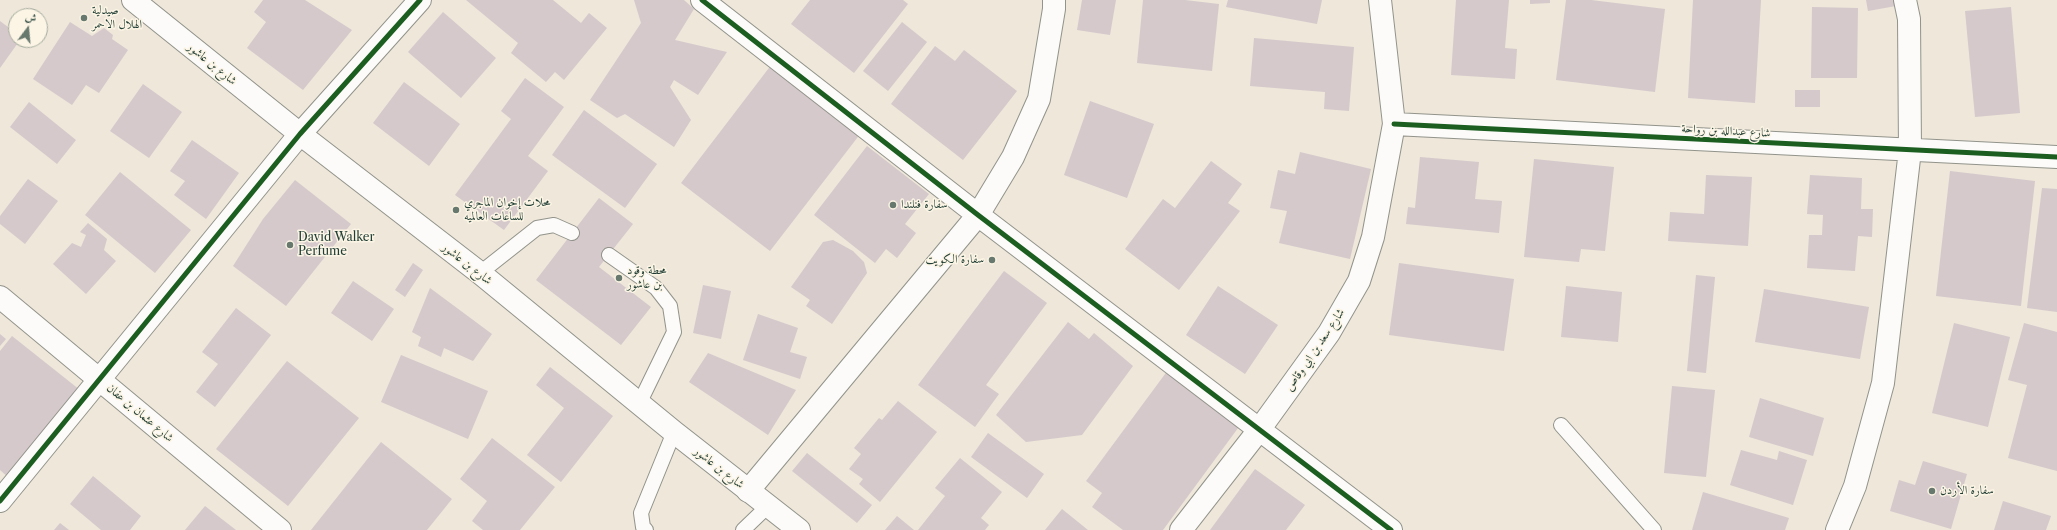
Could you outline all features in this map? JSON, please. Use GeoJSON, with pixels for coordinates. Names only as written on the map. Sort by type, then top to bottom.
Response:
{"type":"FeatureCollection","features":[{"type":"Feature","properties":{"kind":"street","name":"شارع بن عاشور"},"geometry":{"type":"LineString","coordinates":[[133,0],[300,134],[480,273],[639,404],[799,530]]}},
{"type":"Feature","properties":{"kind":"street"},"geometry":{"type":"LineString","coordinates":[[0,501],[300,134],[420,0]]}},
{"type":"Feature","properties":{"kind":"street"},"geometry":{"type":"LineString","coordinates":[[702,0],[978,215],[1391,530]]}},
{"type":"Feature","properties":{"kind":"street"},"geometry":{"type":"LineString","coordinates":[[748,491],[978,215],[1013,157],[1039,99],[1054,9],[1054,0]]}},
{"type":"Feature","properties":{"kind":"street","name":"شارع سعد بن ابي وقاص"},"geometry":{"type":"LineString","coordinates":[[1181,530],[1259,430],[1329,333],[1359,281],[1373,237],[1394,124],[1380,0]]}},
{"type":"Feature","properties":{"kind":"street"},"geometry":{"type":"LineString","coordinates":[[1837,530],[1855,486],[1883,383],[1910,150],[1909,19],[1905,0]]}},
{"type":"Feature","properties":{"kind":"street","name":"شارع عبدالله بن رواحة"},"geometry":{"type":"LineString","coordinates":[[1394,124],[2057,157]]}},
{"type":"Feature","properties":{"kind":"street","name":"شارع عثمان بن عفان"},"geometry":{"type":"LineString","coordinates":[[0,297],[280,530]]}},
{"type":"Feature","properties":{"kind":"lane"},"geometry":{"type":"LineString","coordinates":[[480,273],[537,228],[554,225],[572,233]]}},
{"type":"Feature","properties":{"kind":"lane"},"geometry":{"type":"LineString","coordinates":[[609,255],[656,288],[670,306],[674,332],[639,404]]}},
{"type":"Feature","properties":{"kind":"lane"},"geometry":{"type":"LineString","coordinates":[[1561,425],[1654,530]]}},
{"type":"Feature","properties":{"kind":"lane"},"geometry":{"type":"LineString","coordinates":[[646,530],[643,527],[641,513],[674,432]]}},
{"type":"Feature","properties":{"kind":"lane"},"geometry":{"type":"LineString","coordinates":[[743,530],[768,506]]}},
{"type":"Feature","properties":{"kind":"building"},"geometry":{"type":"Polygon","coordinates":[[[263,0],[305,0],[352,30],[303,90],[247,48],[266,22],[254,12],[263,0]]]}},
{"type":"Feature","properties":{"kind":"building"},"geometry":{"type":"Polygon","coordinates":[[[466,0],[553,0],[581,23],[589,13],[607,28],[564,80],[555,72],[546,82],[511,53],[518,43],[466,0]]]}},
{"type":"Feature","properties":{"kind":"building"},"geometry":{"type":"Polygon","coordinates":[[[634,0],[684,0],[694,9],[675,40],[727,52],[698,95],[674,80],[670,87],[691,120],[674,147],[625,114],[617,118],[590,100],[641,23],[634,0]]]}},
{"type":"Feature","properties":{"kind":"building"},"geometry":{"type":"Polygon","coordinates":[[[810,0],[903,0],[908,4],[854,73],[791,24],[810,0]]]}},
{"type":"Feature","properties":{"kind":"building"},"geometry":{"type":"Polygon","coordinates":[[[1082,0],[1116,0],[1110,35],[1077,30],[1082,0]]]}},
{"type":"Feature","properties":{"kind":"building"},"geometry":{"type":"Polygon","coordinates":[[[1143,0],[1185,0],[1219,4],[1212,71],[1137,63],[1143,0]]]}},
{"type":"Feature","properties":{"kind":"building"},"geometry":{"type":"Polygon","coordinates":[[[1228,0],[1322,0],[1317,24],[1226,7],[1228,0]]]}},
{"type":"Feature","properties":{"kind":"building"},"geometry":{"type":"Polygon","coordinates":[[[1456,0],[1509,0],[1505,48],[1517,49],[1515,79],[1451,75],[1456,0]]]}},
{"type":"Feature","properties":{"kind":"building"},"geometry":{"type":"Polygon","coordinates":[[[1530,0],[1550,0],[1550,3],[1530,4],[1530,0]]]}},
{"type":"Feature","properties":{"kind":"building"},"geometry":{"type":"Polygon","coordinates":[[[1566,0],[1591,0],[1665,9],[1655,92],[1556,80],[1566,0]]]}},
{"type":"Feature","properties":{"kind":"building"},"geometry":{"type":"Polygon","coordinates":[[[1693,0],[1761,0],[1755,103],[1688,98],[1693,0]]]}},
{"type":"Feature","properties":{"kind":"building"},"geometry":{"type":"Polygon","coordinates":[[[1866,0],[1895,0],[1896,6],[1868,11],[1866,0]]]}},
{"type":"Feature","properties":{"kind":"building"},"geometry":{"type":"Polygon","coordinates":[[[1812,7],[1858,8],[1857,78],[1811,78],[1812,7]]]}},
{"type":"Feature","properties":{"kind":"building"},"geometry":{"type":"Polygon","coordinates":[[[2011,7],[2020,113],[1975,117],[1965,11],[2011,7]]]}},
{"type":"Feature","properties":{"kind":"building"},"geometry":{"type":"Polygon","coordinates":[[[443,12],[496,58],[461,98],[408,52],[443,12]]]}},
{"type":"Feature","properties":{"kind":"building"},"geometry":{"type":"Polygon","coordinates":[[[0,21],[8,27],[8,48],[14,48],[0,68],[0,21]]]}},
{"type":"Feature","properties":{"kind":"building"},"geometry":{"type":"Polygon","coordinates":[[[70,22],[92,36],[104,28],[113,35],[112,39],[128,50],[99,93],[86,85],[72,105],[33,79],[70,22]]]}},
{"type":"Feature","properties":{"kind":"building"},"geometry":{"type":"Polygon","coordinates":[[[902,22],[927,42],[888,91],[863,71],[902,22]]]}},
{"type":"Feature","properties":{"kind":"building"},"geometry":{"type":"Polygon","coordinates":[[[1254,38],[1354,47],[1349,111],[1324,109],[1325,92],[1250,86],[1254,38]]]}},
{"type":"Feature","properties":{"kind":"building"},"geometry":{"type":"Polygon","coordinates":[[[935,46],[955,61],[964,50],[1017,91],[963,160],[891,104],[935,46]]]}},
{"type":"Feature","properties":{"kind":"building"},"geometry":{"type":"Polygon","coordinates":[[[775,60],[864,129],[770,251],[681,183],[775,60]]]}},
{"type":"Feature","properties":{"kind":"building"},"geometry":{"type":"Polygon","coordinates":[[[525,78],[564,107],[528,156],[548,171],[504,230],[455,195],[511,119],[501,111],[525,78]]]}},
{"type":"Feature","properties":{"kind":"building"},"geometry":{"type":"Polygon","coordinates":[[[404,82],[460,124],[429,166],[373,123],[404,82]]]}},
{"type":"Feature","properties":{"kind":"building"},"geometry":{"type":"Polygon","coordinates":[[[143,84],[182,112],[149,158],[110,131],[143,84]]]}},
{"type":"Feature","properties":{"kind":"building"},"geometry":{"type":"Polygon","coordinates":[[[1795,90],[1820,90],[1820,107],[1795,107],[1795,90]]]}},
{"type":"Feature","properties":{"kind":"building"},"geometry":{"type":"Polygon","coordinates":[[[1090,101],[1154,124],[1127,198],[1064,175],[1090,101]]]}},
{"type":"Feature","properties":{"kind":"building"},"geometry":{"type":"Polygon","coordinates":[[[29,102],[76,140],[57,164],[10,127],[29,102]]]}},
{"type":"Feature","properties":{"kind":"building"},"geometry":{"type":"Polygon","coordinates":[[[584,110],[657,164],[625,208],[552,155],[584,110]]]}},
{"type":"Feature","properties":{"kind":"building"},"geometry":{"type":"Polygon","coordinates":[[[192,140],[239,173],[206,219],[174,195],[185,181],[170,171],[192,140]]]}},
{"type":"Feature","properties":{"kind":"building"},"geometry":{"type":"Polygon","coordinates":[[[867,146],[929,194],[905,224],[916,233],[897,258],[886,249],[875,263],[814,215],[867,146]]]}},
{"type":"Feature","properties":{"kind":"building"},"geometry":{"type":"Polygon","coordinates":[[[1300,152],[1371,169],[1350,259],[1279,243],[1287,211],[1270,208],[1278,170],[1295,174],[1300,152]]]}},
{"type":"Feature","properties":{"kind":"building"},"geometry":{"type":"Polygon","coordinates":[[[1420,157],[1479,162],[1475,199],[1502,201],[1499,233],[1406,224],[1408,207],[1415,208],[1420,157]]]}},
{"type":"Feature","properties":{"kind":"building"},"geometry":{"type":"Polygon","coordinates":[[[1534,159],[1614,167],[1605,251],[1581,249],[1579,262],[1524,257],[1534,159]]]}},
{"type":"Feature","properties":{"kind":"building"},"geometry":{"type":"Polygon","coordinates":[[[1211,161],[1242,184],[1228,203],[1240,211],[1179,290],[1125,249],[1163,199],[1175,208],[1211,161]]]}},
{"type":"Feature","properties":{"kind":"building"},"geometry":{"type":"Polygon","coordinates":[[[1950,171],[2035,181],[2021,306],[1936,296],[1950,171]]]}},
{"type":"Feature","properties":{"kind":"building"},"geometry":{"type":"Polygon","coordinates":[[[120,172],[191,230],[155,273],[85,215],[120,172]]]}},
{"type":"Feature","properties":{"kind":"building"},"geometry":{"type":"Polygon","coordinates":[[[1706,175],[1752,177],[1748,246],[1668,241],[1670,212],[1704,214],[1706,175]]]}},
{"type":"Feature","properties":{"kind":"building"},"geometry":{"type":"Polygon","coordinates":[[[1810,175],[1862,178],[1861,209],[1873,209],[1872,237],[1858,236],[1855,271],[1807,268],[1809,235],[1822,235],[1823,215],[1807,214],[1810,175]]]}},
{"type":"Feature","properties":{"kind":"building"},"geometry":{"type":"Polygon","coordinates":[[[28,179],[58,201],[25,244],[0,224],[0,216],[28,179]]]}},
{"type":"Feature","properties":{"kind":"building","name":"David Walker Perfume"},"geometry":{"type":"Polygon","coordinates":[[[295,180],[351,224],[286,306],[233,266],[263,219],[295,180]]]}},
{"type":"Feature","properties":{"kind":"building"},"geometry":{"type":"Polygon","coordinates":[[[2042,188],[2057,189],[2057,312],[2027,308],[2042,188]]]}},
{"type":"Feature","properties":{"kind":"building"},"geometry":{"type":"Polygon","coordinates":[[[599,198],[633,224],[599,267],[651,307],[621,345],[536,280],[599,198]]]}},
{"type":"Feature","properties":{"kind":"building"},"geometry":{"type":"Polygon","coordinates":[[[88,223],[107,239],[104,250],[116,261],[86,294],[53,264],[72,243],[81,247],[86,235],[80,232],[88,223]]]}},
{"type":"Feature","properties":{"kind":"building"},"geometry":{"type":"Polygon","coordinates":[[[833,240],[853,251],[864,262],[867,273],[832,324],[806,306],[810,300],[791,287],[823,242],[833,240]]]}},
{"type":"Feature","properties":{"kind":"building"},"geometry":{"type":"Polygon","coordinates":[[[413,263],[423,270],[405,297],[395,290],[413,263]]]}},
{"type":"Feature","properties":{"kind":"building"},"geometry":{"type":"Polygon","coordinates":[[[1399,263],[1514,279],[1504,351],[1389,335],[1399,263]]]}},
{"type":"Feature","properties":{"kind":"building"},"geometry":{"type":"Polygon","coordinates":[[[1004,271],[1047,303],[986,385],[999,394],[975,427],[918,385],[1004,271]]]}},
{"type":"Feature","properties":{"kind":"building"},"geometry":{"type":"Polygon","coordinates":[[[1696,275],[1715,277],[1706,373],[1687,371],[1696,275]]]}},
{"type":"Feature","properties":{"kind":"building"},"geometry":{"type":"Polygon","coordinates":[[[353,281],[394,309],[372,341],[331,313],[353,281]]]}},
{"type":"Feature","properties":{"kind":"building"},"geometry":{"type":"Polygon","coordinates":[[[703,285],[731,291],[721,339],[693,333],[703,285]]]}},
{"type":"Feature","properties":{"kind":"building"},"geometry":{"type":"Polygon","coordinates":[[[1218,286],[1278,325],[1245,374],[1186,335],[1218,286]]]}},
{"type":"Feature","properties":{"kind":"building"},"geometry":{"type":"Polygon","coordinates":[[[1566,286],[1622,292],[1618,342],[1561,337],[1566,286]]]}},
{"type":"Feature","properties":{"kind":"building"},"geometry":{"type":"Polygon","coordinates":[[[430,288],[492,334],[473,361],[444,348],[441,357],[418,346],[421,337],[412,332],[430,288]]]}},
{"type":"Feature","properties":{"kind":"building"},"geometry":{"type":"Polygon","coordinates":[[[1764,289],[1869,307],[1860,359],[1755,342],[1764,289]]]}},
{"type":"Feature","properties":{"kind":"building"},"geometry":{"type":"Polygon","coordinates":[[[236,308],[271,335],[215,407],[196,392],[218,364],[202,352],[236,308]]]}},
{"type":"Feature","properties":{"kind":"building"},"geometry":{"type":"Polygon","coordinates":[[[758,314],[798,328],[790,352],[807,357],[800,379],[743,360],[758,314]]]}},
{"type":"Feature","properties":{"kind":"building"},"geometry":{"type":"Polygon","coordinates":[[[1068,322],[1089,339],[1094,333],[1133,366],[1082,435],[1026,442],[996,415],[1068,322]]]}},
{"type":"Feature","properties":{"kind":"building"},"geometry":{"type":"Polygon","coordinates":[[[1954,323],[2010,337],[1988,427],[1932,413],[1954,323]]]}},
{"type":"Feature","properties":{"kind":"building"},"geometry":{"type":"Polygon","coordinates":[[[2024,323],[2057,332],[2057,471],[2008,458],[2027,385],[2008,380],[2024,323]]]}},
{"type":"Feature","properties":{"kind":"building"},"geometry":{"type":"Polygon","coordinates":[[[0,334],[6,339],[0,346],[0,334]]]}},
{"type":"Feature","properties":{"kind":"building"},"geometry":{"type":"Polygon","coordinates":[[[12,336],[80,390],[9,478],[0,470],[0,351],[12,336]]]}},
{"type":"Feature","properties":{"kind":"building"},"geometry":{"type":"Polygon","coordinates":[[[708,353],[796,390],[768,435],[689,382],[708,353]]]}},
{"type":"Feature","properties":{"kind":"building"},"geometry":{"type":"Polygon","coordinates":[[[401,355],[488,391],[468,439],[381,402],[401,355]]]}},
{"type":"Feature","properties":{"kind":"building"},"geometry":{"type":"Polygon","coordinates":[[[287,361],[359,418],[288,506],[216,449],[287,361]]]}},
{"type":"Feature","properties":{"kind":"building"},"geometry":{"type":"Polygon","coordinates":[[[550,367],[613,416],[561,482],[527,455],[564,408],[536,385],[550,367]]]}},
{"type":"Feature","properties":{"kind":"building"},"geometry":{"type":"Polygon","coordinates":[[[1168,370],[1241,424],[1163,530],[1123,530],[1092,507],[1102,493],[1086,481],[1168,370]]]}},
{"type":"Feature","properties":{"kind":"building"},"geometry":{"type":"Polygon","coordinates":[[[1672,386],[1715,390],[1706,477],[1664,473],[1672,386]]]}},
{"type":"Feature","properties":{"kind":"building"},"geometry":{"type":"Polygon","coordinates":[[[1760,398],[1824,418],[1813,456],[1749,437],[1760,398]]]}},
{"type":"Feature","properties":{"kind":"building"},"geometry":{"type":"Polygon","coordinates":[[[898,401],[937,432],[880,502],[859,484],[863,479],[849,469],[861,454],[854,448],[879,418],[882,420],[898,401]]]}},
{"type":"Feature","properties":{"kind":"building"},"geometry":{"type":"Polygon","coordinates":[[[988,433],[1044,474],[1027,498],[971,457],[988,433]]]}},
{"type":"Feature","properties":{"kind":"building"},"geometry":{"type":"Polygon","coordinates":[[[492,438],[555,487],[520,530],[483,530],[472,521],[487,501],[460,479],[492,438]]]}},
{"type":"Feature","properties":{"kind":"building"},"geometry":{"type":"Polygon","coordinates":[[[381,442],[452,499],[427,530],[311,530],[381,442]]]}},
{"type":"Feature","properties":{"kind":"building"},"geometry":{"type":"Polygon","coordinates":[[[1741,450],[1777,460],[1779,451],[1807,460],[1793,505],[1730,485],[1741,450]]]}},
{"type":"Feature","properties":{"kind":"building"},"geometry":{"type":"Polygon","coordinates":[[[807,453],[872,505],[857,523],[792,471],[807,453]]]}},
{"type":"Feature","properties":{"kind":"building"},"geometry":{"type":"Polygon","coordinates":[[[960,458],[1002,492],[981,518],[989,525],[985,530],[918,530],[945,496],[935,488],[960,458]]]}},
{"type":"Feature","properties":{"kind":"building"},"geometry":{"type":"Polygon","coordinates":[[[1923,461],[1967,474],[1951,529],[1890,511],[1899,480],[1915,485],[1923,461]]]}},
{"type":"Feature","properties":{"kind":"building"},"geometry":{"type":"Polygon","coordinates":[[[1255,469],[1305,505],[1286,530],[1210,530],[1255,469]]]}},
{"type":"Feature","properties":{"kind":"building"},"geometry":{"type":"Polygon","coordinates":[[[93,476],[141,516],[130,530],[101,530],[70,504],[93,476]]]}},
{"type":"Feature","properties":{"kind":"building"},"geometry":{"type":"Polygon","coordinates":[[[1703,492],[1789,518],[1785,530],[1692,530],[1703,492]]]}},
{"type":"Feature","properties":{"kind":"building"},"geometry":{"type":"Polygon","coordinates":[[[2003,501],[2051,516],[2046,530],[1994,530],[2003,501]]]}},
{"type":"Feature","properties":{"kind":"building"},"geometry":{"type":"Polygon","coordinates":[[[205,506],[236,530],[185,530],[205,506]]]}},
{"type":"Feature","properties":{"kind":"building"},"geometry":{"type":"Polygon","coordinates":[[[1062,509],[1088,530],[1045,530],[1062,509]]]}},
{"type":"Feature","properties":{"kind":"building"},"geometry":{"type":"Polygon","coordinates":[[[897,516],[914,530],[885,530],[897,516]]]}},
{"type":"Feature","properties":{"kind":"building"},"geometry":{"type":"Polygon","coordinates":[[[60,523],[69,530],[54,530],[60,523]]]}},
{"type":"Feature","properties":{"kind":"cycle path"},"geometry":{"type":"LineString","coordinates":[[0,501],[300,134],[420,0]]}},
{"type":"Feature","properties":{"kind":"cycle path"},"geometry":{"type":"LineString","coordinates":[[702,0],[978,215],[1391,530]]}},
{"type":"Feature","properties":{"kind":"cycle path"},"geometry":{"type":"LineString","coordinates":[[1394,124],[2057,157]]}},
{"type":"Feature","properties":{"kind":"place","name":"صيدلية الهلال الاحمر"},"geometry":{"type":"Point","coordinates":[84,18]}},
{"type":"Feature","properties":{"kind":"place","name":"سفارة فنلندا"},"geometry":{"type":"Point","coordinates":[893,205]}},
{"type":"Feature","properties":{"kind":"place","name":"محلات إخوان الماجري للساعات العالميه"},"geometry":{"type":"Point","coordinates":[456,210]}},
{"type":"Feature","properties":{"kind":"place","name":"David Walker Perfume"},"geometry":{"type":"Point","coordinates":[290,245]}},
{"type":"Feature","properties":{"kind":"place","name":"سفارة الكويت"},"geometry":{"type":"Point","coordinates":[992,260]}},
{"type":"Feature","properties":{"kind":"place","name":"محطة وقود بن عاشور"},"geometry":{"type":"Point","coordinates":[619,278]}},
{"type":"Feature","properties":{"kind":"place","name":"سفارة الأردن"},"geometry":{"type":"Point","coordinates":[1932,491]}}]}
